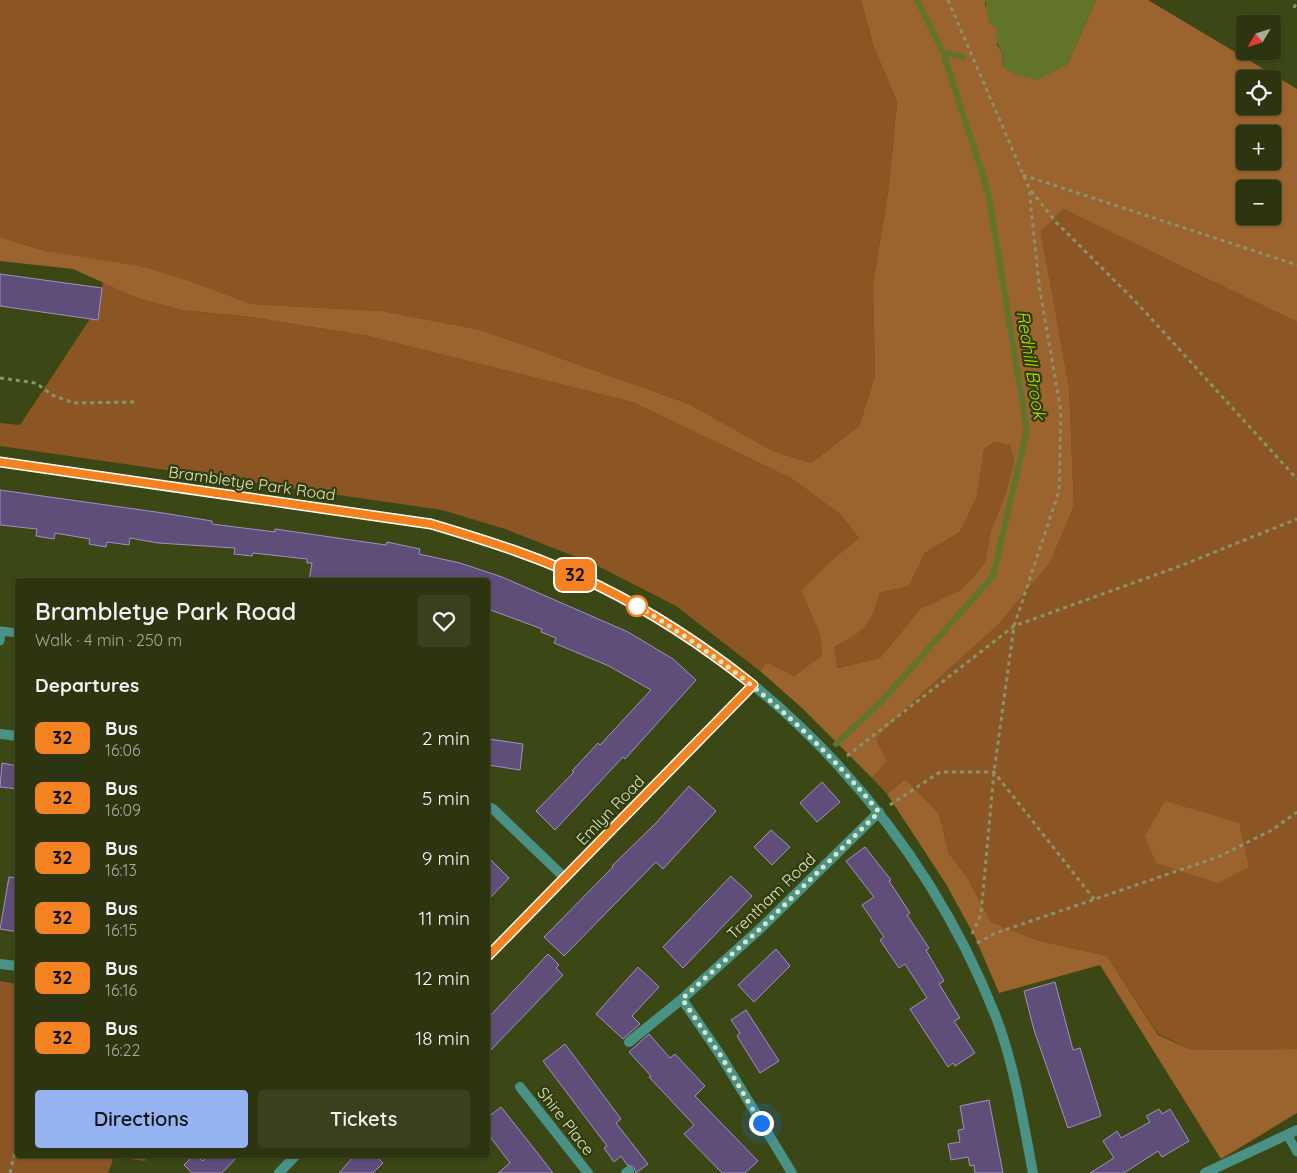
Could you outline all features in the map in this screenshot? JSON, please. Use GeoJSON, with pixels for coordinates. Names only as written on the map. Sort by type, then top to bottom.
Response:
{"type":"FeatureCollection","features":[{"type":"Feature","properties":{"kind":"street","name":"Brambletye Park Road"},"geometry":{"type":"LineString","coordinates":[[0,462],[431,524],[487,541],[598,585],[686,635],[753,685],[839,764],[879,812],[933,891],[966,948],[996,1019],[1015,1080],[1033,1173]]}},
{"type":"Feature","properties":{"kind":"street","name":"Emlyn Road"},"geometry":{"type":"LineString","coordinates":[[490,954],[753,685]]}},
{"type":"Feature","properties":{"kind":"street"},"geometry":{"type":"LineString","coordinates":[[0,734],[15,736]]}},
{"type":"Feature","properties":{"kind":"street"},"geometry":{"type":"LineString","coordinates":[[490,808],[566,878]]}},
{"type":"Feature","properties":{"kind":"street","name":"Trentham Road"},"geometry":{"type":"LineString","coordinates":[[629,1042],[682,999],[761,928],[879,812]]}},
{"type":"Feature","properties":{"kind":"street"},"geometry":{"type":"LineString","coordinates":[[0,964],[15,966]]}},
{"type":"Feature","properties":{"kind":"street"},"geometry":{"type":"LineString","coordinates":[[682,999],[721,1056],[792,1173]]}},
{"type":"Feature","properties":{"kind":"street","name":"Shire Place"},"geometry":{"type":"LineString","coordinates":[[520,1087],[588,1173]]}},
{"type":"Feature","properties":{"kind":"street"},"geometry":{"type":"LineString","coordinates":[[1204,1173],[1222,1163],[1288,1136],[1297,1130]]}},
{"type":"Feature","properties":{"kind":"street"},"geometry":{"type":"LineString","coordinates":[[279,1173],[293,1158]]}},
{"type":"Feature","properties":{"kind":"lane"},"geometry":{"type":"LineString","coordinates":[[0,640],[1,631],[15,633]]}},
{"type":"Feature","properties":{"kind":"lane"},"geometry":{"type":"LineString","coordinates":[[1288,1136],[1297,1152]]}},
{"type":"Feature","properties":{"kind":"path"},"geometry":{"type":"LineString","coordinates":[[948,0],[1029,188],[1056,222],[1138,304],[1297,479]]}},
{"type":"Feature","properties":{"kind":"path"},"geometry":{"type":"LineString","coordinates":[[1294,8],[1297,1]]}},
{"type":"Feature","properties":{"kind":"path"},"geometry":{"type":"LineString","coordinates":[[1023,175],[1297,265]]}},
{"type":"Feature","properties":{"kind":"path"},"geometry":{"type":"LineString","coordinates":[[966,948],[981,914],[994,772],[1014,626],[1059,491],[1061,412],[1040,285],[1029,188]]}},
{"type":"Feature","properties":{"kind":"path"},"geometry":{"type":"LineString","coordinates":[[0,378],[36,383],[52,395],[74,403],[135,402]]}},
{"type":"Feature","properties":{"kind":"path"},"geometry":{"type":"LineString","coordinates":[[859,745],[1014,626],[1180,566],[1297,519]]}},
{"type":"Feature","properties":{"kind":"path"},"geometry":{"type":"LineString","coordinates":[[879,812],[940,772],[994,772]]}},
{"type":"Feature","properties":{"kind":"path"},"geometry":{"type":"LineString","coordinates":[[994,772],[1094,899]]}},
{"type":"Feature","properties":{"kind":"path"},"geometry":{"type":"LineString","coordinates":[[966,948],[996,933],[1218,857],[1272,830],[1297,812]]}},
{"type":"Feature","properties":{"kind":"path"},"geometry":{"type":"LineString","coordinates":[[10,1173],[15,1152]]}},
{"type":"Feature","properties":{"kind":"shaded area"},"geometry":{"type":"Polygon","coordinates":[[[0,0],[861,0],[873,45],[897,102],[889,185],[873,283],[875,376],[859,426],[811,463],[773,451],[689,404],[481,330],[382,311],[251,304],[190,281],[45,251],[0,237],[0,0]]]}},
{"type":"Feature","properties":{"kind":"shaded area"},"geometry":{"type":"Polygon","coordinates":[[[861,0],[985,0],[985,5],[998,30],[997,45],[1002,52],[1002,66],[1005,67],[1067,65],[1096,0],[1148,0],[1236,53],[1236,60],[1248,60],[1265,70],[1236,70],[1236,115],[1281,115],[1281,79],[1297,89],[1297,322],[1063,209],[1041,232],[1069,387],[1074,506],[1050,563],[998,625],[920,695],[876,739],[887,761],[872,778],[803,709],[760,671],[767,662],[794,676],[822,655],[820,635],[801,590],[832,560],[859,538],[841,515],[791,478],[632,402],[368,336],[251,317],[181,310],[137,298],[73,269],[0,261],[0,237],[45,251],[139,266],[190,281],[251,304],[382,311],[481,330],[689,404],[773,451],[811,463],[859,426],[875,376],[873,283],[889,185],[897,102],[873,45],[861,0]],[[995,442],[984,449],[977,497],[960,532],[925,553],[909,586],[880,593],[873,613],[860,632],[834,647],[837,668],[880,658],[920,609],[962,589],[985,563],[991,530],[1005,495],[1014,461],[1010,445],[995,442]]]}},
{"type":"Feature","properties":{"kind":"shaded area"},"geometry":{"type":"Polygon","coordinates":[[[985,0],[1096,0],[1067,65],[1037,80],[1014,74],[1002,66],[1002,53],[996,39],[998,30],[989,23],[985,0]]]}},
{"type":"Feature","properties":{"kind":"shaded area"},"geometry":{"type":"Polygon","coordinates":[[[1063,209],[1297,322],[1297,1049],[1192,1050],[1158,1034],[1107,956],[1036,940],[991,922],[967,877],[949,854],[939,813],[905,779],[887,794],[872,778],[887,761],[876,739],[920,695],[998,625],[1050,563],[1074,506],[1069,387],[1041,232],[1063,209]]]}},
{"type":"Feature","properties":{"kind":"shaded area"},"geometry":{"type":"Polygon","coordinates":[[[103,282],[137,298],[181,310],[251,317],[368,336],[632,402],[791,478],[841,515],[859,538],[832,560],[801,590],[820,635],[822,655],[794,676],[767,662],[760,671],[676,606],[594,564],[505,529],[442,510],[0,446],[0,423],[20,425],[90,319],[97,319],[103,282]]]}},
{"type":"Feature","properties":{"kind":"shaded area"},"geometry":{"type":"Polygon","coordinates":[[[995,442],[1010,445],[1014,461],[1005,495],[991,530],[985,563],[962,589],[920,609],[880,658],[836,668],[834,647],[859,632],[873,613],[880,593],[909,586],[925,553],[960,532],[977,497],[984,449],[995,442]]]}},
{"type":"Feature","properties":{"kind":"shaded area"},"geometry":{"type":"Polygon","coordinates":[[[905,779],[939,813],[949,854],[967,877],[991,922],[1036,940],[1107,956],[1158,1035],[1192,1050],[1297,1049],[1297,1113],[1221,1159],[1100,965],[999,993],[975,937],[946,884],[887,794],[905,779]]]}},
{"type":"Feature","properties":{"kind":"shaded area"},"geometry":{"type":"Polygon","coordinates":[[[1165,801],[1239,823],[1249,867],[1218,883],[1156,863],[1145,836],[1165,801]]]}},
{"type":"Feature","properties":{"kind":"shaded area"},"geometry":{"type":"Polygon","coordinates":[[[0,981],[15,984],[15,1158],[114,1158],[108,1173],[0,1173],[0,981]]]}},
{"type":"Feature","properties":{"kind":"shaded area"},"geometry":{"type":"Polygon","coordinates":[[[122,1158],[146,1158],[145,1161],[122,1158]]]}},
{"type":"Feature","properties":{"kind":"building"},"geometry":{"type":"Polygon","coordinates":[[[0,274],[102,288],[98,320],[0,306],[0,274]]]}},
{"type":"Feature","properties":{"kind":"building"},"geometry":{"type":"Polygon","coordinates":[[[0,490],[163,513],[212,521],[212,524],[275,532],[275,529],[386,545],[387,542],[420,549],[419,554],[460,563],[502,577],[628,632],[673,659],[696,680],[625,759],[623,757],[555,830],[536,811],[574,772],[572,771],[598,743],[600,745],[651,690],[609,666],[554,643],[556,638],[541,632],[542,629],[490,610],[490,578],[309,578],[312,563],[307,563],[307,559],[253,553],[252,556],[234,554],[235,548],[158,543],[130,538],[129,545],[107,542],[106,547],[89,544],[90,539],[55,533],[54,539],[36,536],[37,529],[0,525],[0,490]]]}},
{"type":"Feature","properties":{"kind":"building"},"geometry":{"type":"Polygon","coordinates":[[[490,739],[523,744],[520,770],[490,765],[490,739]]]}},
{"type":"Feature","properties":{"kind":"building"},"geometry":{"type":"Polygon","coordinates":[[[2,763],[15,765],[15,789],[0,787],[2,763]]]}},
{"type":"Feature","properties":{"kind":"building"},"geometry":{"type":"Polygon","coordinates":[[[822,782],[840,802],[817,822],[800,803],[822,782]]]}},
{"type":"Feature","properties":{"kind":"building"},"geometry":{"type":"Polygon","coordinates":[[[689,786],[716,811],[663,869],[656,862],[564,956],[544,937],[656,823],[689,786]]]}},
{"type":"Feature","properties":{"kind":"building"},"geometry":{"type":"Polygon","coordinates":[[[771,830],[790,847],[772,865],[754,847],[771,830]]]}},
{"type":"Feature","properties":{"kind":"building"},"geometry":{"type":"Polygon","coordinates":[[[865,847],[891,880],[889,881],[910,913],[907,915],[929,948],[926,950],[944,981],[939,984],[960,1018],[954,1021],[975,1053],[955,1066],[953,1063],[948,1067],[910,1009],[927,998],[905,964],[899,968],[880,940],[884,937],[862,905],[874,897],[846,861],[865,847]]]}},
{"type":"Feature","properties":{"kind":"building"},"geometry":{"type":"Polygon","coordinates":[[[490,859],[509,878],[490,898],[490,859]]]}},
{"type":"Feature","properties":{"kind":"building"},"geometry":{"type":"Polygon","coordinates":[[[731,876],[752,896],[683,968],[663,947],[731,876]]]}},
{"type":"Feature","properties":{"kind":"building"},"geometry":{"type":"Polygon","coordinates":[[[9,877],[15,878],[15,932],[0,929],[9,877]]]}},
{"type":"Feature","properties":{"kind":"building"},"geometry":{"type":"Polygon","coordinates":[[[776,949],[790,966],[754,1002],[738,985],[776,949]]]}},
{"type":"Feature","properties":{"kind":"building"},"geometry":{"type":"Polygon","coordinates":[[[548,954],[559,965],[556,968],[563,975],[490,1051],[490,1016],[548,954]]]}},
{"type":"Feature","properties":{"kind":"building"},"geometry":{"type":"Polygon","coordinates":[[[638,967],[659,987],[632,1016],[640,1024],[623,1039],[596,1014],[638,967]]]}},
{"type":"Feature","properties":{"kind":"building"},"geometry":{"type":"Polygon","coordinates":[[[1055,982],[1073,1050],[1080,1048],[1101,1116],[1068,1128],[1034,1030],[1024,991],[1055,982]]]}},
{"type":"Feature","properties":{"kind":"building"},"geometry":{"type":"Polygon","coordinates":[[[746,1010],[779,1061],[760,1073],[737,1036],[740,1033],[731,1020],[746,1010]]]}},
{"type":"Feature","properties":{"kind":"building"},"geometry":{"type":"Polygon","coordinates":[[[649,1034],[670,1058],[675,1054],[705,1086],[695,1096],[758,1161],[745,1173],[722,1173],[684,1134],[694,1125],[649,1077],[651,1076],[629,1052],[649,1034]]]}},
{"type":"Feature","properties":{"kind":"building"},"geometry":{"type":"Polygon","coordinates":[[[565,1044],[621,1119],[616,1123],[648,1164],[636,1173],[634,1167],[627,1165],[621,1156],[614,1162],[604,1148],[607,1146],[543,1061],[565,1044]]]}},
{"type":"Feature","properties":{"kind":"building"},"geometry":{"type":"Polygon","coordinates":[[[989,1100],[1003,1173],[975,1173],[974,1165],[970,1166],[968,1157],[951,1160],[948,1144],[960,1142],[958,1130],[964,1129],[960,1106],[989,1100]]]}},
{"type":"Feature","properties":{"kind":"building"},"geometry":{"type":"Polygon","coordinates":[[[501,1107],[553,1173],[498,1173],[510,1163],[490,1137],[490,1115],[501,1107]]]}},
{"type":"Feature","properties":{"kind":"building"},"geometry":{"type":"Polygon","coordinates":[[[1159,1109],[1162,1114],[1170,1109],[1189,1141],[1162,1157],[1158,1151],[1124,1173],[1090,1173],[1114,1158],[1103,1141],[1117,1131],[1121,1138],[1150,1122],[1146,1116],[1159,1109]]]}},
{"type":"Feature","properties":{"kind":"building"},"geometry":{"type":"Polygon","coordinates":[[[191,1158],[198,1158],[203,1161],[206,1158],[236,1158],[222,1173],[192,1173],[184,1165],[191,1158]]]}},
{"type":"Feature","properties":{"kind":"building"},"geometry":{"type":"Polygon","coordinates":[[[352,1158],[378,1158],[383,1163],[373,1173],[339,1173],[352,1158]]]}},
{"type":"Feature","properties":{"kind":"waterway","name":"Redhill Brook"},"geometry":{"type":"LineString","coordinates":[[836,744],[881,702],[993,576],[1027,430],[988,192],[943,52],[917,0]]}},
{"type":"Feature","properties":{"kind":"waterway"},"geometry":{"type":"LineString","coordinates":[[943,52],[963,57]]}},
{"type":"Feature","properties":{"kind":"bus line","name":"32"},"geometry":{"type":"LineString","coordinates":[[0,462],[431,524],[487,541],[598,585],[686,635],[753,685],[490,954]]}},
{"type":"Feature","properties":{"kind":"route"},"geometry":{"type":"LineString","coordinates":[[637,606],[634,604],[686,635],[753,685],[839,764],[879,812],[761,928],[682,999],[721,1056],[761,1123]]}}]}
